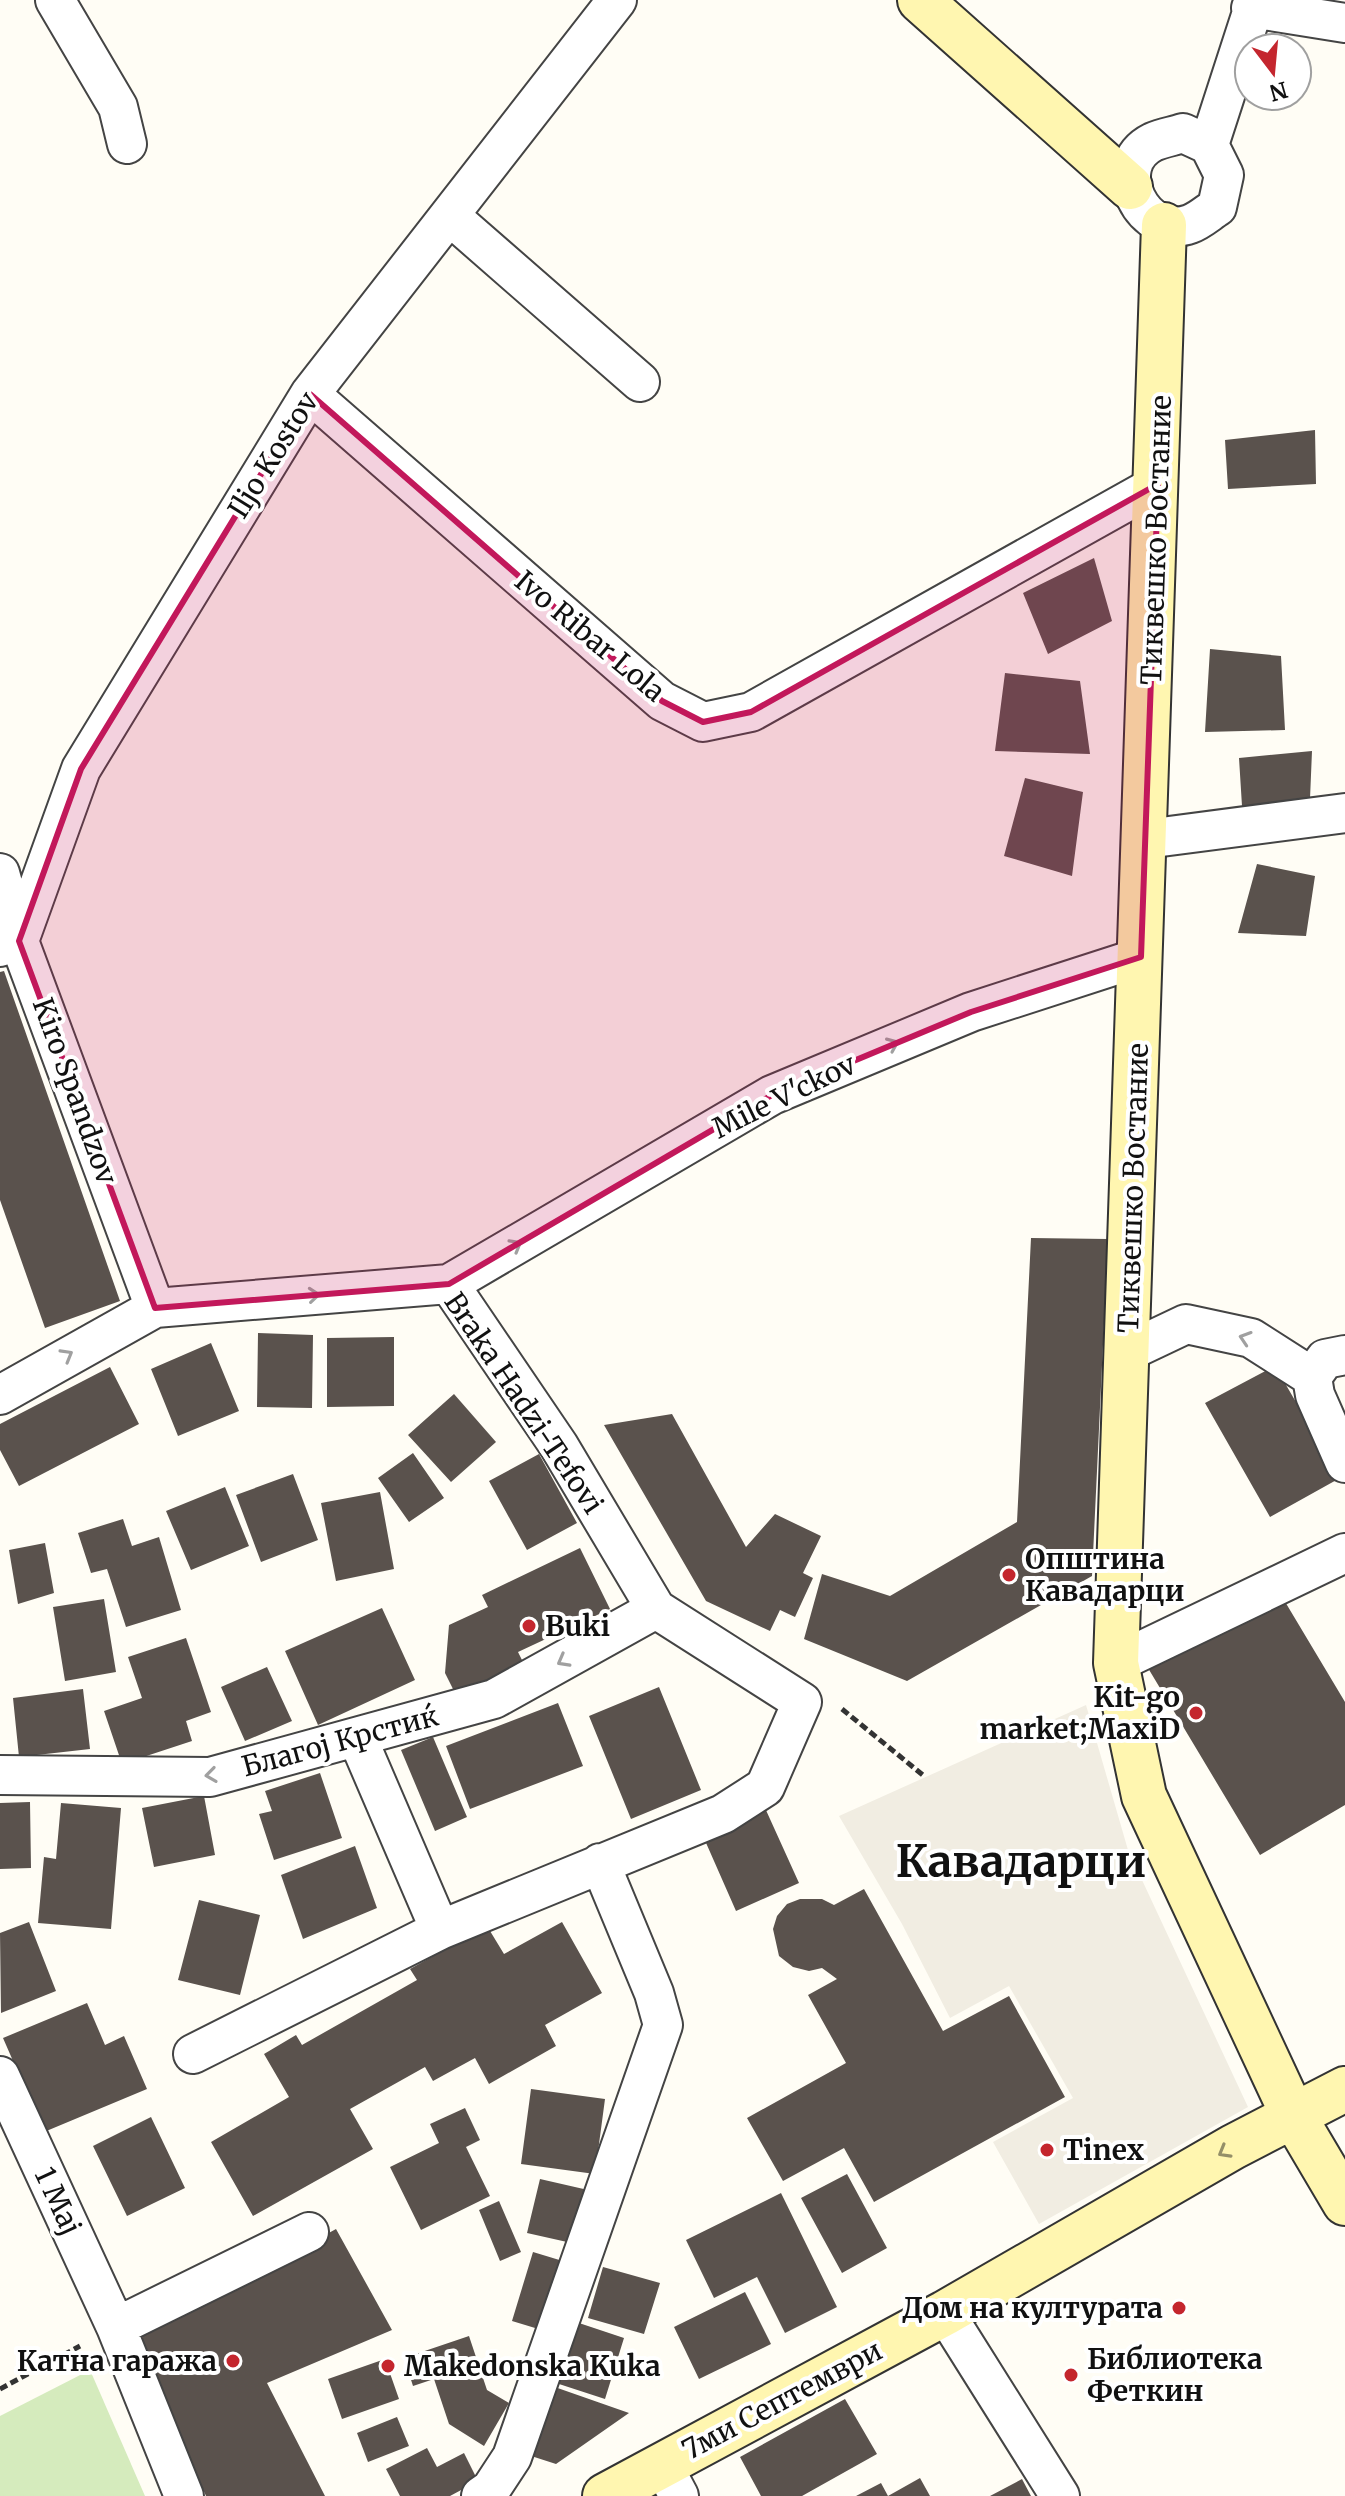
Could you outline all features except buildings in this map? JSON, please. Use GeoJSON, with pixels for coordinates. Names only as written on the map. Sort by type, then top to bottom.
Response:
{"type":"FeatureCollection","features":[{"type":"Feature","properties":{"kind":"main road"},"geometry":{"type":"LineString","coordinates":[[920,0],[1130,187]]}},
{"type":"Feature","properties":{"kind":"main road","name":"Тиквешко Востание"},"geometry":{"type":"LineString","coordinates":[[1164,225],[1158,484],[1116,1663],[1144,1796],[1293,2115],[1345,2203]]}},
{"type":"Feature","properties":{"kind":"main road","name":"7ми Септември"},"geometry":{"type":"LineString","coordinates":[[605,2496],[671,2480],[945,2313],[1293,2115],[1345,2089]]}},
{"type":"Feature","properties":{"kind":"street"},"geometry":{"type":"LineString","coordinates":[[55,0],[118,107],[127,144]]}},
{"type":"Feature","properties":{"kind":"street"},"geometry":{"type":"LineString","coordinates":[[1209,145],[1253,4],[1345,23]]}},
{"type":"Feature","properties":{"kind":"street","name":"Iljo Kostov"},"geometry":{"type":"LineString","coordinates":[[10,944],[81,769],[310,394],[450,216],[603,5]]}},
{"type":"Feature","properties":{"kind":"street"},"geometry":{"type":"LineString","coordinates":[[1183,133],[1209,145],[1224,175],[1217,207],[1189,225],[1164,225],[1141,208],[1130,187],[1132,161],[1151,143],[1183,133]]}},
{"type":"Feature","properties":{"kind":"street"},"geometry":{"type":"LineString","coordinates":[[450,216],[640,382]]}},
{"type":"Feature","properties":{"kind":"street","name":"Ivo Ribar Lola"},"geometry":{"type":"LineString","coordinates":[[310,394],[662,701],[703,722],[751,712],[1158,484]]}},
{"type":"Feature","properties":{"kind":"street"},"geometry":{"type":"LineString","coordinates":[[1146,839],[1345,813]]}},
{"type":"Feature","properties":{"kind":"street","name":"Kiro Spandzov"},"geometry":{"type":"LineString","coordinates":[[0,873],[10,944],[155,1308]]}},
{"type":"Feature","properties":{"kind":"street","name":"Mile V'ckov"},"geometry":{"type":"LineString","coordinates":[[449,1284],[772,1095],[971,1012],[1141,957]]}},
{"type":"Feature","properties":{"kind":"street","name":"Braka Hadzi-Tefovi"},"geometry":{"type":"LineString","coordinates":[[0,1395],[155,1308],[449,1284],[559,1446],[656,1609],[802,1702]]}},
{"type":"Feature","properties":{"kind":"street"},"geometry":{"type":"LineString","coordinates":[[1127,1352],[1186,1324],[1251,1338],[1312,1377]]}},
{"type":"Feature","properties":{"kind":"street"},"geometry":{"type":"LineString","coordinates":[[1345,1355],[1325,1359],[1312,1377],[1315,1395],[1345,1463]]}},
{"type":"Feature","properties":{"kind":"street"},"geometry":{"type":"LineString","coordinates":[[1116,1663],[1345,1553]]}},
{"type":"Feature","properties":{"kind":"street","name":"Благој Крстиќ"},"geometry":{"type":"LineString","coordinates":[[0,1775],[210,1777],[494,1699],[656,1609]]}},
{"type":"Feature","properties":{"kind":"street"},"geometry":{"type":"LineString","coordinates":[[193,2054],[440,1930],[723,1814],[765,1787],[802,1702]]}},
{"type":"Feature","properties":{"kind":"street"},"geometry":{"type":"LineString","coordinates":[[357,1737],[440,1930]]}},
{"type":"Feature","properties":{"kind":"street"},"geometry":{"type":"LineString","coordinates":[[481,2496],[491,2489],[512,2457],[663,2025],[654,1993],[600,1863]]}},
{"type":"Feature","properties":{"kind":"street","name":"1 Maj"},"geometry":{"type":"LineString","coordinates":[[0,2076],[116,2327],[184,2496]]}},
{"type":"Feature","properties":{"kind":"street"},"geometry":{"type":"LineString","coordinates":[[116,2327],[309,2232]]}},
{"type":"Feature","properties":{"kind":"street"},"geometry":{"type":"LineString","coordinates":[[945,2313],[1060,2496]]}},
{"type":"Feature","properties":{"kind":"path"},"geometry":{"type":"LineString","coordinates":[[802,1702],[844,1709],[924,1776]]}},
{"type":"Feature","properties":{"kind":"path"},"geometry":{"type":"LineString","coordinates":[[0,2389],[116,2327]]}},
{"type":"Feature","properties":{"kind":"highlighted area"},"geometry":{"type":"Polygon","coordinates":[[[310,394],[662,701],[703,722],[751,712],[1158,484],[1141,957],[971,1012],[772,1095],[449,1284],[155,1308],[19,941],[81,769],[310,394]]]}},
{"type":"Feature","properties":{"kind":"green space"},"geometry":{"type":"Polygon","coordinates":[[[90,2370],[145,2496],[0,2496],[0,2416],[90,2370]]]}},
{"type":"Feature","properties":{"kind":"shaded area"},"geometry":{"type":"Polygon","coordinates":[[[1086,1705],[1128,1850],[1248,2107],[1039,2224],[993,2142],[1073,2098],[1009,1986],[950,2018],[902,1924],[839,1816],[1086,1705]]]}},
{"type":"Feature","properties":{"kind":"place","name":"Општина Кавадарци"},"geometry":{"type":"Point","coordinates":[1009,1575]}},
{"type":"Feature","properties":{"kind":"place","name":"Buki"},"geometry":{"type":"Point","coordinates":[529,1626]}},
{"type":"Feature","properties":{"kind":"place","name":"Kit-go market;MaxiD"},"geometry":{"type":"Point","coordinates":[1196,1713]}},
{"type":"Feature","properties":{"kind":"place","name":"Tinex"},"geometry":{"type":"Point","coordinates":[1047,2150]}},
{"type":"Feature","properties":{"kind":"place","name":"Дом на културата"},"geometry":{"type":"Point","coordinates":[1179,2308]}},
{"type":"Feature","properties":{"kind":"place","name":"Катна гаража"},"geometry":{"type":"Point","coordinates":[233,2361]}},
{"type":"Feature","properties":{"kind":"place","name":"Makedonska Kuka"},"geometry":{"type":"Point","coordinates":[388,2366]}},
{"type":"Feature","properties":{"kind":"place","name":"Библиотека Феткин"},"geometry":{"type":"Point","coordinates":[1071,2375]}},
{"type":"Feature","properties":{"kind":"district","name":"Кавадарци"},"geometry":{"type":"Point","coordinates":[1021,1861]}}]}
